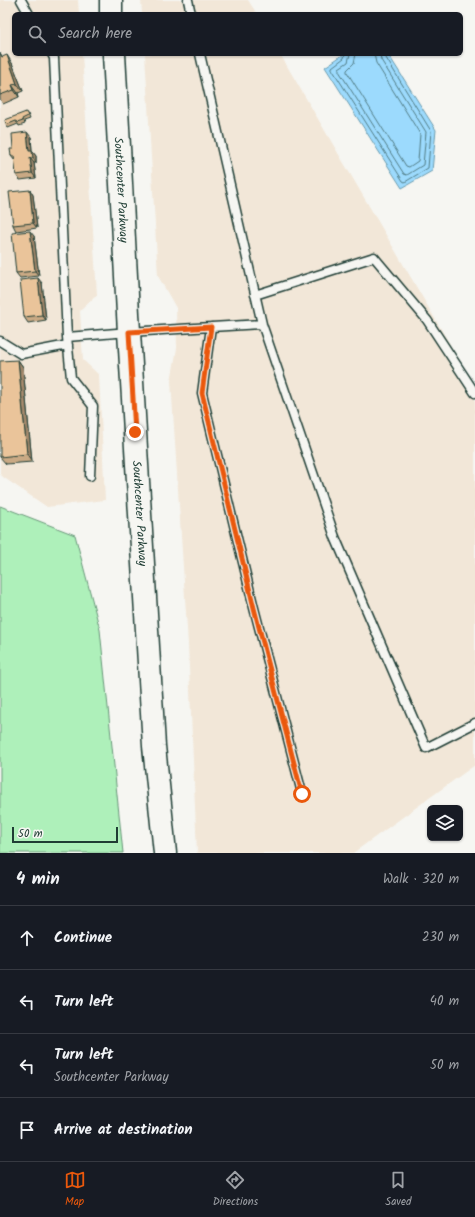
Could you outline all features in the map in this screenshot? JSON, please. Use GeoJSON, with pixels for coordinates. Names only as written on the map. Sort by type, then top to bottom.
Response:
{"type":"FeatureCollection","features":[{"type":"Feature","properties":{"kind":"main road"},"geometry":{"type":"LineString","coordinates":[[111,0],[112,12]]}},
{"type":"Feature","properties":{"kind":"main road","name":"Southcenter Parkway"},"geometry":{"type":"LineString","coordinates":[[114,56],[154,746],[165,853]]}},
{"type":"Feature","properties":{"kind":"lane"},"geometry":{"type":"LineString","coordinates":[[21,0],[28,12]]}},
{"type":"Feature","properties":{"kind":"lane"},"geometry":{"type":"LineString","coordinates":[[188,0],[191,12]]}},
{"type":"Feature","properties":{"kind":"lane"},"geometry":{"type":"LineString","coordinates":[[53,56],[67,341],[71,378],[93,406],[90,476]]}},
{"type":"Feature","properties":{"kind":"lane"},"geometry":{"type":"LineString","coordinates":[[200,56],[262,324],[335,537],[426,748],[475,723]]}},
{"type":"Feature","properties":{"kind":"lane"},"geometry":{"type":"LineString","coordinates":[[255,294],[374,256],[427,320],[475,393]]}},
{"type":"Feature","properties":{"kind":"lane"},"geometry":{"type":"LineString","coordinates":[[0,341],[21,354],[67,341],[129,332],[262,324]]}},
{"type":"Feature","properties":{"kind":"lane"},"geometry":{"type":"LineString","coordinates":[[211,327],[202,393],[254,608],[302,794]]}},
{"type":"Feature","properties":{"kind":"shaded area"},"geometry":{"type":"Polygon","coordinates":[[[0,0],[78,0],[79,12],[12,12],[12,56],[82,56],[97,295],[80,311],[83,360],[99,375],[105,500],[47,507],[0,474],[0,0]]]}},
{"type":"Feature","properties":{"kind":"shaded area"},"geometry":{"type":"Polygon","coordinates":[[[141,0],[248,0],[256,12],[142,12],[141,0]]]}},
{"type":"Feature","properties":{"kind":"shaded area"},"geometry":{"type":"Polygon","coordinates":[[[145,56],[281,56],[475,387],[475,765],[353,853],[197,853],[188,644],[171,381],[177,348],[176,308],[158,276],[145,56]]]}},
{"type":"Feature","properties":{"kind":"green space"},"geometry":{"type":"Polygon","coordinates":[[[0,506],[75,535],[100,630],[123,853],[0,853],[0,506]]]}},
{"type":"Feature","properties":{"kind":"water"},"geometry":{"type":"Polygon","coordinates":[[[341,56],[389,56],[436,130],[432,171],[402,188],[325,67],[341,56]]]}},
{"type":"Feature","properties":{"kind":"building"},"geometry":{"type":"Polygon","coordinates":[[[0,53],[2,57],[7,55],[17,84],[12,85],[14,90],[0,95],[0,53]]]}},
{"type":"Feature","properties":{"kind":"building"},"geometry":{"type":"Polygon","coordinates":[[[26,112],[28,116],[22,119],[23,121],[17,123],[16,121],[6,125],[5,120],[26,112]]]}},
{"type":"Feature","properties":{"kind":"building"},"geometry":{"type":"Polygon","coordinates":[[[27,132],[29,151],[32,151],[33,158],[30,158],[32,173],[16,175],[14,156],[11,156],[10,149],[13,149],[12,134],[27,132]]]}},
{"type":"Feature","properties":{"kind":"building"},"geometry":{"type":"Polygon","coordinates":[[[30,190],[33,223],[13,225],[9,192],[30,190]]]}},
{"type":"Feature","properties":{"kind":"building"},"geometry":{"type":"Polygon","coordinates":[[[30,231],[35,271],[16,273],[12,233],[30,231]]]}},
{"type":"Feature","properties":{"kind":"building"},"geometry":{"type":"Polygon","coordinates":[[[38,278],[42,315],[24,317],[20,280],[38,278]]]}},
{"type":"Feature","properties":{"kind":"building"},"geometry":{"type":"Polygon","coordinates":[[[18,360],[27,454],[0,457],[0,361],[18,360]]]}},
{"type":"Feature","properties":{"kind":"route"},"geometry":{"type":"LineString","coordinates":[[135,432],[129,332],[211,327],[202,393],[254,608],[302,794]]}}]}
